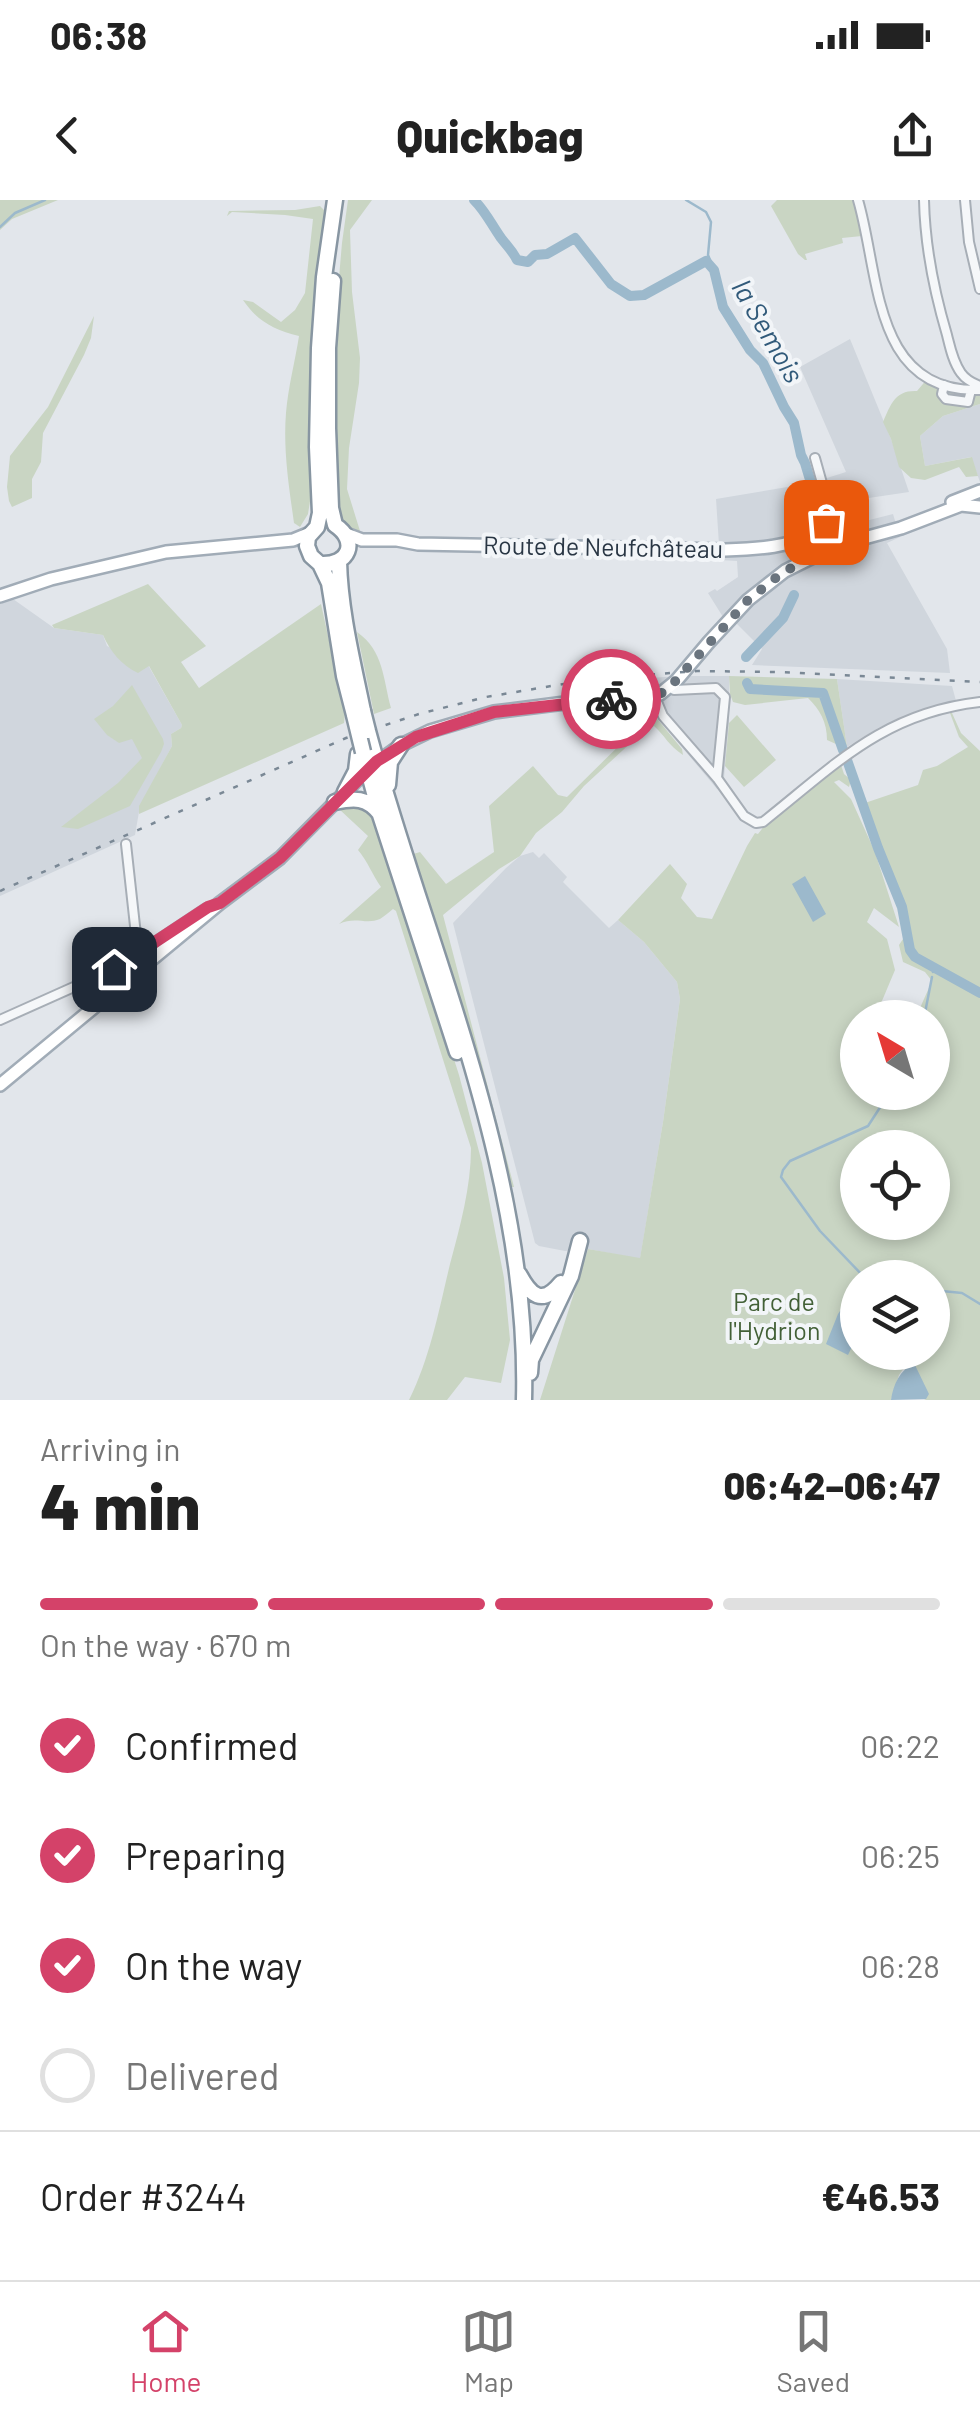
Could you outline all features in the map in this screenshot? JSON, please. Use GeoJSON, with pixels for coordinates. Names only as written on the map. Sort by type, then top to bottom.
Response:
{"type":"FeatureCollection","features":[{"type":"Feature","properties":{"kind":"highway"},"geometry":{"type":"LineString","coordinates":[[335,200],[320,311],[320,513],[307,542],[308,551],[329,583],[344,676],[386,793],[471,1066],[503,1192],[517,1270],[521,1398]]}},
{"type":"Feature","properties":{"kind":"highway"},"geometry":{"type":"LineString","coordinates":[[344,200],[328,348],[329,484],[340,530],[340,582],[358,713]]}},
{"type":"Feature","properties":{"kind":"highway"},"geometry":{"type":"LineString","coordinates":[[314,530],[326,524],[340,530]]}},
{"type":"Feature","properties":{"kind":"highway"},"geometry":{"type":"LineString","coordinates":[[320,564],[333,564],[343,557]]}},
{"type":"Feature","properties":{"kind":"highway"},"geometry":{"type":"LineString","coordinates":[[363,731],[380,815],[463,1070],[487,1162],[502,1230],[521,1398]]}},
{"type":"Feature","properties":{"kind":"highway"},"geometry":{"type":"LineString","coordinates":[[380,815],[366,801],[340,797],[370,755],[401,745]]}},
{"type":"Feature","properties":{"kind":"highway"},"geometry":{"type":"LineString","coordinates":[[386,793],[390,762],[401,745]]}},
{"type":"Feature","properties":{"kind":"highway"},"geometry":{"type":"LineString","coordinates":[[517,1270],[534,1295],[552,1293],[565,1277],[580,1242],[571,1276],[532,1360],[521,1398]]}},
{"type":"Feature","properties":{"kind":"main road"},"geometry":{"type":"LineString","coordinates":[[401,745],[430,731],[494,712],[658,696],[748,600],[802,562],[820,542],[977,500]]}},
{"type":"Feature","properties":{"kind":"main road"},"geometry":{"type":"LineString","coordinates":[[0,596],[52,579],[166,552],[293,540],[314,530]]}},
{"type":"Feature","properties":{"kind":"main road","name":"Route de Neufchâteau"},"geometry":{"type":"LineString","coordinates":[[340,530],[362,540],[412,544],[658,549],[767,548],[820,542]]}},
{"type":"Feature","properties":{"kind":"main road"},"geometry":{"type":"LineString","coordinates":[[272,542],[308,551]]}},
{"type":"Feature","properties":{"kind":"main road","name":"Route de Neufchâteau"},"geometry":{"type":"LineString","coordinates":[[343,557],[364,547],[412,544]]}},
{"type":"Feature","properties":{"kind":"main road"},"geometry":{"type":"LineString","coordinates":[[767,548],[784,554],[785,571]]}},
{"type":"Feature","properties":{"kind":"main road"},"geometry":{"type":"LineString","coordinates":[[0,1084],[144,958],[280,858],[340,797]]}},
{"type":"Feature","properties":{"kind":"street"},"geometry":{"type":"LineString","coordinates":[[858,200],[888,333],[899,351],[923,375],[944,385],[977,389]]}},
{"type":"Feature","properties":{"kind":"street"},"geometry":{"type":"LineString","coordinates":[[924,200],[927,245],[943,322],[957,367],[977,389]]}},
{"type":"Feature","properties":{"kind":"street"},"geometry":{"type":"LineString","coordinates":[[965,200],[969,242],[980,289]]}},
{"type":"Feature","properties":{"kind":"street"},"geometry":{"type":"LineString","coordinates":[[815,458],[827,501],[820,542]]}},
{"type":"Feature","properties":{"kind":"street"},"geometry":{"type":"LineString","coordinates":[[717,778],[725,697],[716,688],[674,690],[658,696],[663,716],[752,822],[763,822],[832,764],[877,734],[932,713],[980,702]]}},
{"type":"Feature","properties":{"kind":"street"},"geometry":{"type":"LineString","coordinates":[[0,1020],[144,958],[136,935],[126,844]]}},
{"type":"Feature","properties":{"kind":"shaded area"},"geometry":{"type":"Polygon","coordinates":[[[850,339],[909,492],[862,499],[853,485],[831,490],[838,528],[893,514],[900,537],[887,543],[947,649],[950,673],[752,665],[762,649],[733,620],[723,617],[708,593],[738,577],[737,561],[720,560],[716,499],[811,483],[846,472],[800,367],[850,339]]]}},
{"type":"Feature","properties":{"kind":"shaded area"},"geometry":{"type":"Polygon","coordinates":[[[980,404],[980,482],[971,457],[925,466],[920,436],[943,416],[980,404]]]}},
{"type":"Feature","properties":{"kind":"shaded area"},"geometry":{"type":"Polygon","coordinates":[[[13,599],[54,628],[103,635],[107,646],[148,665],[182,725],[171,734],[172,746],[140,806],[135,835],[0,896],[0,604],[13,599]]]}},
{"type":"Feature","properties":{"kind":"shaded area"},"geometry":{"type":"Polygon","coordinates":[[[729,676],[724,778],[717,789],[655,715],[644,721],[619,680],[729,676]]]}},
{"type":"Feature","properties":{"kind":"shaded area"},"geometry":{"type":"Polygon","coordinates":[[[837,679],[952,686],[956,701],[899,719],[847,747],[837,679]]]}},
{"type":"Feature","properties":{"kind":"shaded area"},"geometry":{"type":"Polygon","coordinates":[[[533,852],[539,858],[544,853],[567,877],[563,882],[609,928],[618,920],[644,942],[677,982],[680,999],[640,1259],[588,1249],[565,1251],[535,1243],[453,923],[506,868],[520,856],[533,852]]]}},
{"type":"Feature","properties":{"kind":"green space"},"geometry":{"type":"Polygon","coordinates":[[[0,200],[58,200],[12,219],[0,230],[0,200]]]}},
{"type":"Feature","properties":{"kind":"green space"},"geometry":{"type":"Polygon","coordinates":[[[348,200],[372,200],[350,230],[360,358],[347,489],[358,534],[341,519],[337,507],[332,358],[348,200]]]}},
{"type":"Feature","properties":{"kind":"green space"},"geometry":{"type":"Polygon","coordinates":[[[777,200],[854,200],[862,236],[842,238],[843,243],[805,254],[805,260],[771,206],[777,200]]]}},
{"type":"Feature","properties":{"kind":"green space"},"geometry":{"type":"Polygon","coordinates":[[[320,206],[326,216],[314,333],[311,495],[308,514],[300,527],[294,523],[285,441],[287,403],[299,336],[267,324],[243,300],[253,302],[281,322],[295,310],[305,293],[313,219],[232,212],[227,216],[229,211],[320,206]]]}},
{"type":"Feature","properties":{"kind":"green space"},"geometry":{"type":"Polygon","coordinates":[[[94,316],[84,355],[43,433],[41,462],[32,479],[32,498],[12,507],[7,487],[10,456],[48,407],[94,316]]]}},
{"type":"Feature","properties":{"kind":"green space"},"geometry":{"type":"Polygon","coordinates":[[[928,378],[980,390],[980,404],[943,416],[920,436],[925,466],[972,457],[978,476],[966,477],[959,467],[925,480],[911,478],[899,467],[883,422],[895,399],[917,391],[928,378]]]}},
{"type":"Feature","properties":{"kind":"green space"},"geometry":{"type":"Polygon","coordinates":[[[148,584],[206,646],[181,662],[199,688],[321,604],[344,723],[139,814],[139,806],[172,746],[171,734],[182,725],[149,666],[138,673],[117,657],[103,635],[52,625],[148,584]]]}},
{"type":"Feature","properties":{"kind":"green space"},"geometry":{"type":"Polygon","coordinates":[[[357,632],[378,657],[391,708],[374,714],[357,632]]]}},
{"type":"Feature","properties":{"kind":"green space"},"geometry":{"type":"Polygon","coordinates":[[[729,676],[837,679],[847,747],[827,740],[822,717],[808,698],[745,705],[733,702],[729,676]]]}},
{"type":"Feature","properties":{"kind":"green space"},"geometry":{"type":"Polygon","coordinates":[[[132,685],[163,739],[161,752],[130,806],[78,829],[61,827],[118,783],[142,758],[132,739],[119,743],[94,719],[132,685]]]}},
{"type":"Feature","properties":{"kind":"green space","name":"Parc de l'Hydrion"},"geometry":{"type":"Polygon","coordinates":[[[950,713],[961,733],[980,751],[980,1400],[924,1400],[905,1370],[950,1370],[950,1260],[840,1260],[840,1370],[903,1370],[891,1400],[540,1400],[588,1249],[640,1258],[663,1122],[680,999],[677,982],[644,942],[618,920],[670,864],[687,884],[681,898],[697,917],[712,919],[755,833],[841,765],[851,780],[849,787],[839,780],[834,782],[851,799],[875,852],[899,927],[874,908],[867,922],[887,939],[895,970],[882,1000],[840,1000],[840,1110],[950,1110],[950,1000],[924,1000],[932,981],[925,972],[903,962],[899,945],[905,936],[902,916],[859,805],[918,785],[923,770],[968,747],[959,737],[950,713]]]}},
{"type":"Feature","properties":{"kind":"green space"},"geometry":{"type":"Polygon","coordinates":[[[654,715],[683,755],[654,726],[584,786],[562,812],[536,833],[520,856],[443,915],[514,1187],[507,1187],[410,855],[420,852],[446,884],[494,852],[489,806],[533,766],[558,795],[567,797],[654,715]]]}},
{"type":"Feature","properties":{"kind":"green space"},"geometry":{"type":"Polygon","coordinates":[[[737,715],[776,760],[744,787],[725,766],[729,723],[737,715]]]}},
{"type":"Feature","properties":{"kind":"green space"},"geometry":{"type":"Polygon","coordinates":[[[358,803],[377,816],[459,1075],[482,1163],[504,1278],[510,1340],[501,1383],[465,1377],[447,1400],[409,1400],[438,1316],[464,1207],[471,1148],[396,911],[393,909],[375,921],[339,924],[381,887],[358,850],[368,836],[339,809],[358,803]]]}},
{"type":"Feature","properties":{"kind":"water"},"geometry":{"type":"Polygon","coordinates":[[[805,876],[826,914],[813,922],[792,884],[805,876]]]}},
{"type":"Feature","properties":{"kind":"water"},"geometry":{"type":"Polygon","coordinates":[[[840,1311],[840,1351],[826,1344],[840,1311]]]}},
{"type":"Feature","properties":{"kind":"water"},"geometry":{"type":"Polygon","coordinates":[[[905,1370],[917,1370],[929,1394],[926,1399],[891,1400],[905,1370]]]}},
{"type":"Feature","properties":{"kind":"waterway"},"geometry":{"type":"LineString","coordinates":[[0,227],[15,213],[45,200]]}},
{"type":"Feature","properties":{"kind":"waterway","name":"la Semois"},"geometry":{"type":"LineString","coordinates":[[474,200],[517,260],[528,262],[535,255],[547,254],[575,238],[611,284],[630,296],[644,295],[706,261],[714,270],[723,307],[750,350],[763,363],[794,423],[811,483]]}},
{"type":"Feature","properties":{"kind":"waterway"},"geometry":{"type":"LineString","coordinates":[[686,200],[706,212],[711,222],[708,255],[714,270]]}},
{"type":"Feature","properties":{"kind":"waterway","name":"la Semois"},"geometry":{"type":"LineString","coordinates":[[746,657],[783,618],[794,595]]}},
{"type":"Feature","properties":{"kind":"waterway","name":"la Semois"},"geometry":{"type":"LineString","coordinates":[[747,683],[750,689],[823,693],[843,750]]}},
{"type":"Feature","properties":{"kind":"waterway","name":"la Semois"},"geometry":{"type":"LineString","coordinates":[[847,760],[902,907],[910,950],[915,957],[980,993]]}},
{"type":"Feature","properties":{"kind":"waterway","name":"la Semois"},"geometry":{"type":"LineString","coordinates":[[933,972],[934,967]]}},
{"type":"Feature","properties":{"kind":"waterway"},"geometry":{"type":"LineString","coordinates":[[928,1000],[932,977]]}},
{"type":"Feature","properties":{"kind":"waterway"},"geometry":{"type":"LineString","coordinates":[[848,1260],[820,1231],[781,1177],[790,1161],[868,1126],[878,1110]]}},
{"type":"Feature","properties":{"kind":"waterway"},"geometry":{"type":"LineString","coordinates":[[950,1292],[962,1293],[980,1304]]}},
{"type":"Feature","properties":{"kind":"railway"},"geometry":{"type":"LineString","coordinates":[[0,891],[346,738],[486,697],[593,679],[697,671],[980,682]]}},
{"type":"Feature","properties":{"kind":"way so far"},"geometry":{"type":"LineString","coordinates":[[611,699],[646,697],[652,691],[660,694],[670,687],[748,600],[802,562],[827,510],[826,522]]}},
{"type":"Feature","properties":{"kind":"route"},"geometry":{"type":"LineString","coordinates":[[114,969],[220,903],[280,858],[368,770],[401,745],[430,731],[494,712],[611,699]]}}]}
